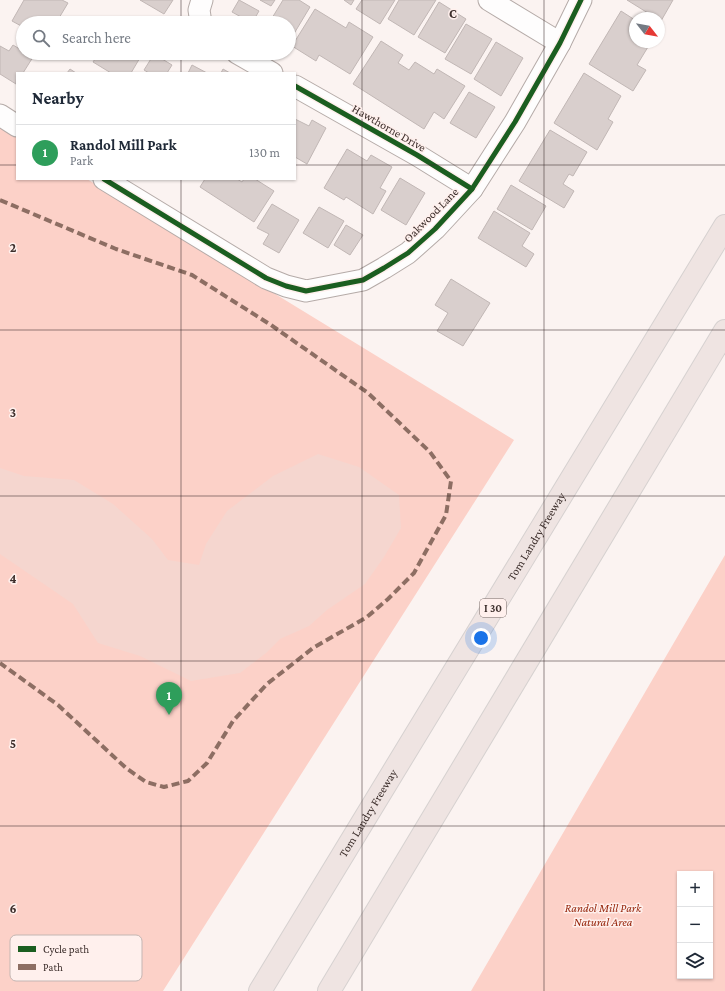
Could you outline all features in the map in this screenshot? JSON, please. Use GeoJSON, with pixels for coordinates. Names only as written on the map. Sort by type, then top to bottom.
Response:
{"type":"FeatureCollection","features":[{"type":"Feature","properties":{"kind":"highway","name":"Tom Landry Freeway"},"geometry":{"type":"LineString","coordinates":[[260,991],[725,226]]}},
{"type":"Feature","properties":{"kind":"highway"},"geometry":{"type":"LineString","coordinates":[[329,991],[725,331]]}},
{"type":"Feature","properties":{"kind":"street"},"geometry":{"type":"LineString","coordinates":[[200,16],[199,10],[202,0]]}},
{"type":"Feature","properties":{"kind":"street"},"geometry":{"type":"LineString","coordinates":[[489,0],[560,43]]}},
{"type":"Feature","properties":{"kind":"street","name":"Oakwood Lane"},"geometry":{"type":"LineString","coordinates":[[106,180],[266,278],[286,286],[306,291],[363,280],[408,253],[435,229],[472,189],[515,122],[560,43],[581,0]]}},
{"type":"Feature","properties":{"kind":"street"},"geometry":{"type":"LineString","coordinates":[[249,60],[270,72]]}},
{"type":"Feature","properties":{"kind":"street","name":"Hawthorne Drive"},"geometry":{"type":"LineString","coordinates":[[296,87],[417,155],[472,189]]}},
{"type":"Feature","properties":{"kind":"street"},"geometry":{"type":"LineString","coordinates":[[0,115],[16,125]]}},
{"type":"Feature","properties":{"kind":"green space"},"geometry":{"type":"Polygon","coordinates":[[[0,126],[16,136],[16,180],[89,180],[514,440],[163,991],[0,991],[0,126]]]}},
{"type":"Feature","properties":{"kind":"green space","name":"Randol Mill Park Natural Area"},"geometry":{"type":"Polygon","coordinates":[[[725,555],[725,991],[471,991],[725,555]]]}},
{"type":"Feature","properties":{"kind":"shaded area"},"geometry":{"type":"Polygon","coordinates":[[[318,454],[359,467],[399,495],[401,528],[384,557],[365,584],[327,610],[309,626],[280,639],[266,653],[240,673],[191,681],[140,656],[98,643],[73,604],[0,554],[0,468],[24,476],[74,480],[113,504],[152,539],[168,560],[199,565],[206,544],[227,511],[273,476],[318,454]]]}},
{"type":"Feature","properties":{"kind":"building"},"geometry":{"type":"Polygon","coordinates":[[[24,0],[62,0],[68,3],[60,16],[16,16],[16,23],[12,21],[24,0]]]}},
{"type":"Feature","properties":{"kind":"building"},"geometry":{"type":"Polygon","coordinates":[[[140,0],[173,0],[164,14],[140,0]]]}},
{"type":"Feature","properties":{"kind":"building"},"geometry":{"type":"Polygon","coordinates":[[[239,0],[259,11],[256,16],[239,16],[232,12],[239,0]]]}},
{"type":"Feature","properties":{"kind":"building"},"geometry":{"type":"Polygon","coordinates":[[[260,0],[275,0],[271,6],[260,0]]]}},
{"type":"Feature","properties":{"kind":"building"},"geometry":{"type":"Polygon","coordinates":[[[283,0],[299,0],[310,7],[296,30],[296,16],[273,16],[283,0]]]}},
{"type":"Feature","properties":{"kind":"building"},"geometry":{"type":"Polygon","coordinates":[[[344,0],[354,0],[351,5],[344,0]]]}},
{"type":"Feature","properties":{"kind":"building"},"geometry":{"type":"Polygon","coordinates":[[[362,0],[395,0],[380,24],[356,9],[362,0]]]}},
{"type":"Feature","properties":{"kind":"building"},"geometry":{"type":"Polygon","coordinates":[[[399,0],[436,0],[414,35],[388,19],[399,0]]]}},
{"type":"Feature","properties":{"kind":"building"},"geometry":{"type":"Polygon","coordinates":[[[627,0],[673,0],[665,14],[665,12],[646,12],[627,0]]]}},
{"type":"Feature","properties":{"kind":"building"},"geometry":{"type":"Polygon","coordinates":[[[439,2],[466,19],[445,53],[418,37],[439,2]]]}},
{"type":"Feature","properties":{"kind":"building"},"geometry":{"type":"Polygon","coordinates":[[[315,9],[346,28],[349,22],[373,37],[350,74],[319,55],[316,61],[296,48],[296,40],[315,9]]]}},
{"type":"Feature","properties":{"kind":"building"},"geometry":{"type":"Polygon","coordinates":[[[621,11],[629,16],[629,48],[647,48],[637,65],[646,70],[633,91],[589,64],[621,11]]]}},
{"type":"Feature","properties":{"kind":"building"},"geometry":{"type":"Polygon","coordinates":[[[466,24],[492,39],[471,74],[445,59],[466,24]]]}},
{"type":"Feature","properties":{"kind":"building"},"geometry":{"type":"Polygon","coordinates":[[[381,41],[403,55],[398,63],[409,70],[415,62],[434,74],[437,69],[465,86],[444,119],[434,112],[424,129],[353,84],[381,41]]]}},
{"type":"Feature","properties":{"kind":"building"},"geometry":{"type":"Polygon","coordinates":[[[496,42],[523,58],[501,96],[474,79],[496,42]]]}},
{"type":"Feature","properties":{"kind":"building"},"geometry":{"type":"Polygon","coordinates":[[[13,45],[16,47],[16,60],[31,60],[24,72],[16,72],[16,84],[0,74],[0,46],[9,51],[13,45]]]}},
{"type":"Feature","properties":{"kind":"building"},"geometry":{"type":"Polygon","coordinates":[[[94,60],[139,60],[132,72],[109,72],[93,62],[94,60]]]}},
{"type":"Feature","properties":{"kind":"building"},"geometry":{"type":"Polygon","coordinates":[[[150,60],[164,60],[172,65],[168,72],[147,72],[144,70],[150,60]]]}},
{"type":"Feature","properties":{"kind":"building"},"geometry":{"type":"Polygon","coordinates":[[[192,65],[205,72],[188,72],[192,65]]]}},
{"type":"Feature","properties":{"kind":"building"},"geometry":{"type":"Polygon","coordinates":[[[70,69],[74,72],[68,72],[70,69]]]}},
{"type":"Feature","properties":{"kind":"building"},"geometry":{"type":"Polygon","coordinates":[[[223,69],[228,72],[222,72],[223,69]]]}},
{"type":"Feature","properties":{"kind":"building"},"geometry":{"type":"Polygon","coordinates":[[[584,73],[621,96],[608,119],[613,122],[597,150],[554,123],[584,73]]]}},
{"type":"Feature","properties":{"kind":"building"},"geometry":{"type":"Polygon","coordinates":[[[469,92],[495,107],[476,138],[450,123],[469,92]]]}},
{"type":"Feature","properties":{"kind":"building"},"geometry":{"type":"Polygon","coordinates":[[[296,120],[309,126],[312,120],[326,128],[307,164],[296,158],[296,120]]]}},
{"type":"Feature","properties":{"kind":"building"},"geometry":{"type":"Polygon","coordinates":[[[550,130],[587,152],[573,176],[569,174],[563,184],[574,191],[564,208],[519,181],[550,130]]]}},
{"type":"Feature","properties":{"kind":"building"},"geometry":{"type":"Polygon","coordinates":[[[347,149],[367,161],[371,155],[392,167],[380,188],[386,191],[373,214],[346,197],[344,200],[324,188],[347,149]]]}},
{"type":"Feature","properties":{"kind":"building"},"geometry":{"type":"Polygon","coordinates":[[[400,178],[425,193],[406,225],[381,210],[400,178]]]}},
{"type":"Feature","properties":{"kind":"building"},"geometry":{"type":"Polygon","coordinates":[[[204,180],[239,180],[242,182],[243,180],[257,180],[274,191],[254,222],[200,187],[204,180]]]}},
{"type":"Feature","properties":{"kind":"building"},"geometry":{"type":"Polygon","coordinates":[[[511,185],[546,206],[532,230],[497,209],[511,185]]]}},
{"type":"Feature","properties":{"kind":"building"},"geometry":{"type":"Polygon","coordinates":[[[272,204],[299,220],[279,253],[263,244],[269,234],[257,228],[272,204]]]}},
{"type":"Feature","properties":{"kind":"building"},"geometry":{"type":"Polygon","coordinates":[[[319,207],[344,221],[328,248],[303,233],[319,207]]]}},
{"type":"Feature","properties":{"kind":"building"},"geometry":{"type":"Polygon","coordinates":[[[494,211],[530,233],[522,246],[534,254],[526,267],[478,238],[494,211]]]}},
{"type":"Feature","properties":{"kind":"building"},"geometry":{"type":"Polygon","coordinates":[[[346,225],[363,235],[350,255],[334,245],[346,225]]]}},
{"type":"Feature","properties":{"kind":"building"},"geometry":{"type":"Polygon","coordinates":[[[451,279],[490,303],[463,346],[437,331],[448,313],[435,305],[451,279]]]}},
{"type":"Feature","properties":{"kind":"marked path"},"geometry":{"type":"LineString","coordinates":[[0,200],[116,249],[192,275],[271,325],[368,393],[430,452],[451,481],[446,515],[414,573],[388,599],[367,617],[313,648],[267,684],[233,721],[207,763],[188,781],[164,787],[146,782],[126,768],[58,705],[0,663]]}},
{"type":"Feature","properties":{"kind":"cycle path"},"geometry":{"type":"LineString","coordinates":[[106,180],[266,278],[286,286],[306,291],[363,280],[408,253],[435,229],[472,189],[515,122],[560,43],[581,0]]}},
{"type":"Feature","properties":{"kind":"cycle path"},"geometry":{"type":"LineString","coordinates":[[296,87],[417,155],[472,189]]}},
{"type":"Feature","properties":{"kind":"place","name":"Randol Mill Park"},"geometry":{"type":"Point","coordinates":[169,715]}}]}
